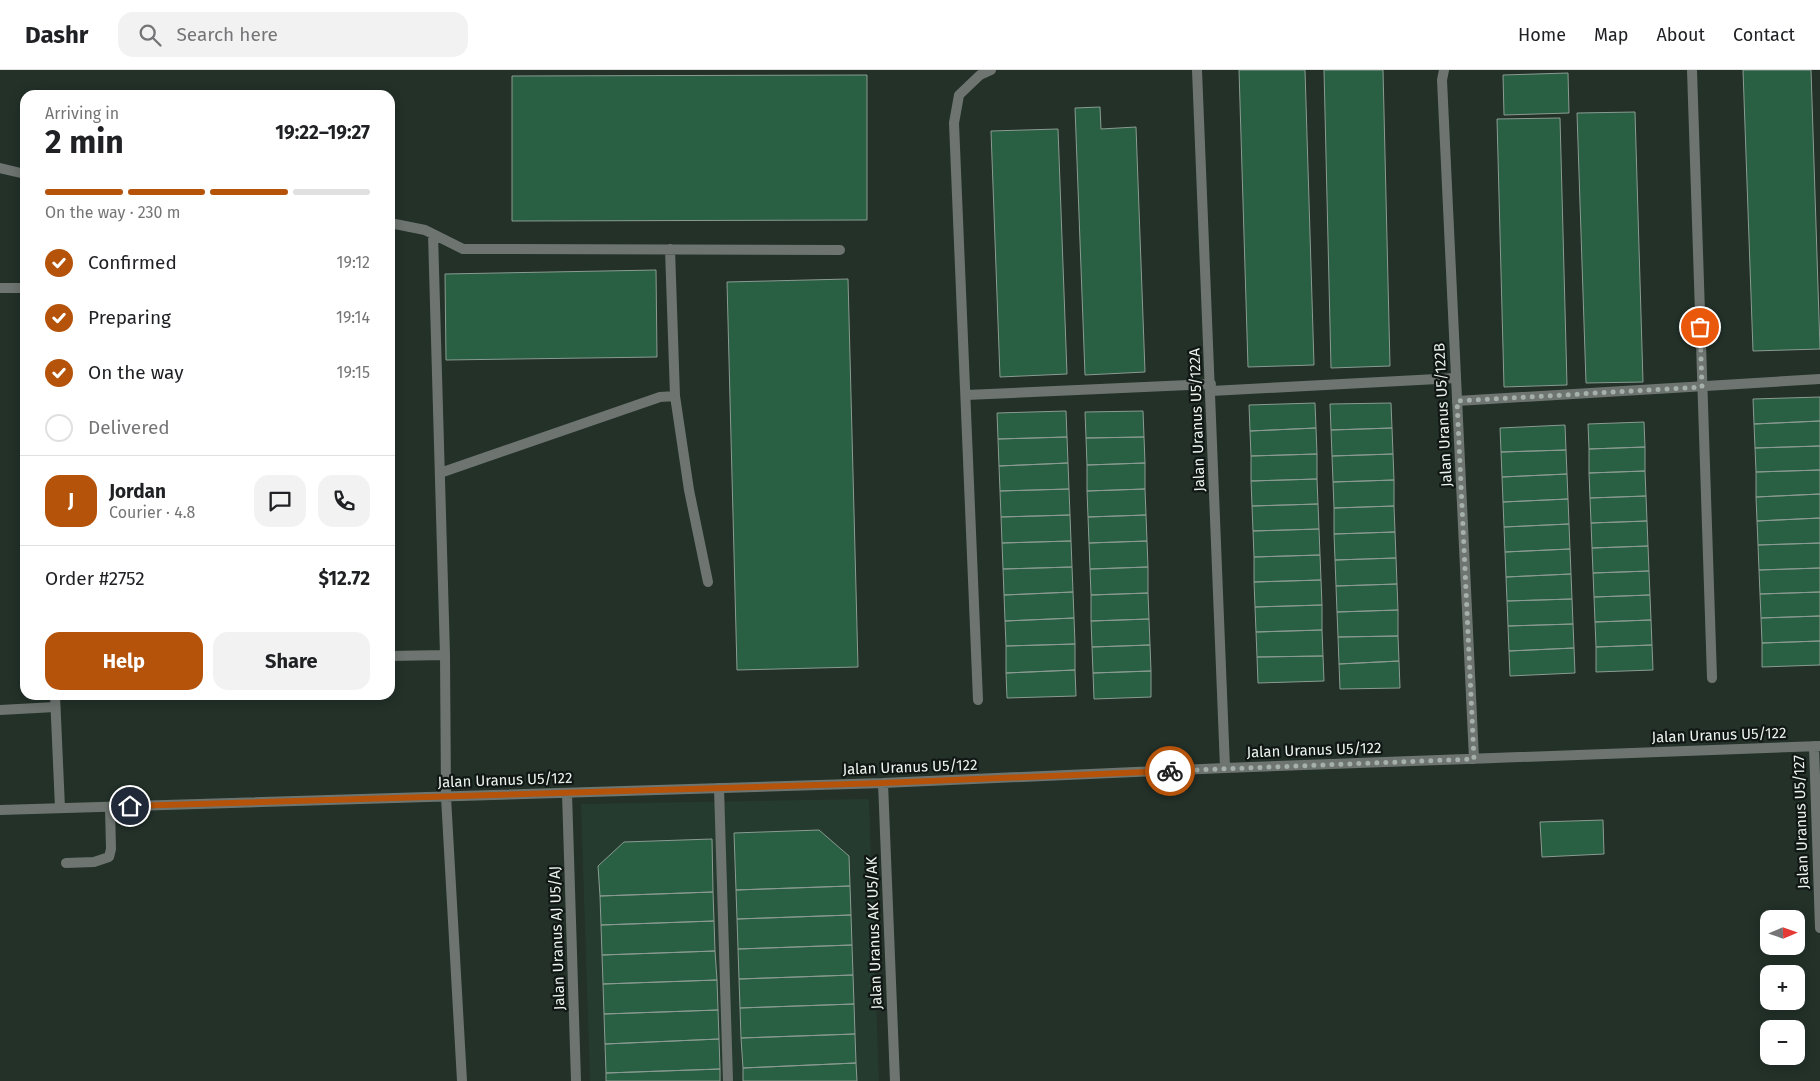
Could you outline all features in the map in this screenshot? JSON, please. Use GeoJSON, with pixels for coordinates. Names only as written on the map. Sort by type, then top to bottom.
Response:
{"type":"FeatureCollection","features":[{"type":"Feature","properties":{"kind":"street"},"geometry":{"type":"LineString","coordinates":[[978,700],[954,123],[959,95],[980,75],[991,70]]}},
{"type":"Feature","properties":{"kind":"street","name":"Jalan Uranus U5/122A"},"geometry":{"type":"LineString","coordinates":[[1197,70],[1225,768]]}},
{"type":"Feature","properties":{"kind":"street","name":"Jalan Uranus U5/122B"},"geometry":{"type":"LineString","coordinates":[[1444,70],[1442,80],[1474,759]]}},
{"type":"Feature","properties":{"kind":"street"},"geometry":{"type":"LineString","coordinates":[[1692,70],[1712,678]]}},
{"type":"Feature","properties":{"kind":"street"},"geometry":{"type":"LineString","coordinates":[[0,168],[20,173]]}},
{"type":"Feature","properties":{"kind":"street"},"geometry":{"type":"LineString","coordinates":[[395,225],[425,230],[463,249],[840,250]]}},
{"type":"Feature","properties":{"kind":"street"},"geometry":{"type":"LineString","coordinates":[[433,234],[445,655],[446,797],[462,1081]]}},
{"type":"Feature","properties":{"kind":"street"},"geometry":{"type":"LineString","coordinates":[[670,249],[675,396],[689,490],[708,582]]}},
{"type":"Feature","properties":{"kind":"street"},"geometry":{"type":"LineString","coordinates":[[0,288],[20,288]]}},
{"type":"Feature","properties":{"kind":"street"},"geometry":{"type":"LineString","coordinates":[[966,395],[1456,378]]}},
{"type":"Feature","properties":{"kind":"street"},"geometry":{"type":"LineString","coordinates":[[1457,401],[1820,379]]}},
{"type":"Feature","properties":{"kind":"street"},"geometry":{"type":"LineString","coordinates":[[440,473],[660,398],[675,396]]}},
{"type":"Feature","properties":{"kind":"street"},"geometry":{"type":"LineString","coordinates":[[395,656],[445,655]]}},
{"type":"Feature","properties":{"kind":"street"},"geometry":{"type":"LineString","coordinates":[[55,700],[60,808]]}},
{"type":"Feature","properties":{"kind":"street"},"geometry":{"type":"LineString","coordinates":[[0,710],[55,707]]}},
{"type":"Feature","properties":{"kind":"street","name":"Jalan Uranus U5/122"},"geometry":{"type":"LineString","coordinates":[[0,810],[883,783],[1817,746]]}},
{"type":"Feature","properties":{"kind":"street","name":"Jalan Uranus U5/127"},"geometry":{"type":"LineString","coordinates":[[1817,746],[1820,928]]}},
{"type":"Feature","properties":{"kind":"street","name":"Jalan Uranus AK U5/AK"},"geometry":{"type":"LineString","coordinates":[[883,783],[895,1081]]}},
{"type":"Feature","properties":{"kind":"street"},"geometry":{"type":"LineString","coordinates":[[719,788],[728,1081]]}},
{"type":"Feature","properties":{"kind":"street","name":"Jalan Uranus AJ U5/AJ"},"geometry":{"type":"LineString","coordinates":[[567,793],[576,1081]]}},
{"type":"Feature","properties":{"kind":"street"},"geometry":{"type":"LineString","coordinates":[[66,863],[94,862],[109,857],[111,849],[110,807]]}},
{"type":"Feature","properties":{"kind":"shaded area"},"geometry":{"type":"Polygon","coordinates":[[[869,799],[879,1081],[590,1081],[581,804],[869,799]]]}},
{"type":"Feature","properties":{"kind":"building"},"geometry":{"type":"Polygon","coordinates":[[[1239,70],[1305,70],[1314,365],[1248,367],[1239,70]]]}},
{"type":"Feature","properties":{"kind":"building"},"geometry":{"type":"Polygon","coordinates":[[[1324,70],[1383,70],[1390,366],[1331,368],[1324,70]]]}},
{"type":"Feature","properties":{"kind":"building"},"geometry":{"type":"Polygon","coordinates":[[[1743,70],[1811,70],[1820,349],[1753,351],[1743,70]]]}},
{"type":"Feature","properties":{"kind":"building"},"geometry":{"type":"Polygon","coordinates":[[[1568,73],[1569,113],[1504,115],[1503,75],[1568,73]]]}},
{"type":"Feature","properties":{"kind":"building"},"geometry":{"type":"Polygon","coordinates":[[[867,75],[867,220],[512,221],[512,76],[867,75]]]}},
{"type":"Feature","properties":{"kind":"building"},"geometry":{"type":"Polygon","coordinates":[[[1100,107],[1101,129],[1136,127],[1145,372],[1085,375],[1075,108],[1100,107]]]}},
{"type":"Feature","properties":{"kind":"building"},"geometry":{"type":"Polygon","coordinates":[[[1635,112],[1643,382],[1586,383],[1577,113],[1635,112]]]}},
{"type":"Feature","properties":{"kind":"building"},"geometry":{"type":"Polygon","coordinates":[[[1560,118],[1567,385],[1504,387],[1497,119],[1560,118]]]}},
{"type":"Feature","properties":{"kind":"building"},"geometry":{"type":"Polygon","coordinates":[[[1058,129],[1067,374],[1000,377],[991,131],[1058,129]]]}},
{"type":"Feature","properties":{"kind":"building"},"geometry":{"type":"Polygon","coordinates":[[[656,270],[657,357],[446,360],[445,274],[656,270]]]}},
{"type":"Feature","properties":{"kind":"building"},"geometry":{"type":"Polygon","coordinates":[[[848,279],[858,667],[737,670],[727,282],[848,279]]]}},
{"type":"Feature","properties":{"kind":"building"},"geometry":{"type":"Polygon","coordinates":[[[1820,397],[1820,421],[1754,424],[1753,399],[1820,397]]]}},
{"type":"Feature","properties":{"kind":"building"},"geometry":{"type":"Polygon","coordinates":[[[1315,403],[1316,428],[1250,431],[1249,405],[1315,403]]]}},
{"type":"Feature","properties":{"kind":"building"},"geometry":{"type":"Polygon","coordinates":[[[1391,403],[1392,428],[1331,430],[1330,404],[1391,403]]]}},
{"type":"Feature","properties":{"kind":"building"},"geometry":{"type":"Polygon","coordinates":[[[1066,411],[1067,437],[998,439],[997,413],[1066,411]]]}},
{"type":"Feature","properties":{"kind":"building"},"geometry":{"type":"Polygon","coordinates":[[[1143,411],[1144,437],[1086,438],[1085,412],[1143,411]]]}},
{"type":"Feature","properties":{"kind":"building"},"geometry":{"type":"Polygon","coordinates":[[[1820,421],[1820,446],[1755,448],[1754,424],[1820,421]]]}},
{"type":"Feature","properties":{"kind":"building"},"geometry":{"type":"Polygon","coordinates":[[[1644,422],[1645,447],[1589,449],[1588,424],[1644,422]]]}},
{"type":"Feature","properties":{"kind":"building"},"geometry":{"type":"Polygon","coordinates":[[[1565,425],[1566,450],[1501,452],[1500,428],[1565,425]]]}},
{"type":"Feature","properties":{"kind":"building"},"geometry":{"type":"Polygon","coordinates":[[[1316,428],[1317,454],[1251,456],[1250,431],[1316,428]]]}},
{"type":"Feature","properties":{"kind":"building"},"geometry":{"type":"Polygon","coordinates":[[[1392,428],[1393,454],[1332,456],[1331,430],[1392,428]]]}},
{"type":"Feature","properties":{"kind":"building"},"geometry":{"type":"Polygon","coordinates":[[[1067,437],[1068,463],[999,466],[998,439],[1067,437]]]}},
{"type":"Feature","properties":{"kind":"building"},"geometry":{"type":"Polygon","coordinates":[[[1144,437],[1145,463],[1087,465],[1086,438],[1144,437]]]}},
{"type":"Feature","properties":{"kind":"building"},"geometry":{"type":"Polygon","coordinates":[[[1820,446],[1820,470],[1756,472],[1755,448],[1820,446]]]}},
{"type":"Feature","properties":{"kind":"building"},"geometry":{"type":"Polygon","coordinates":[[[1645,447],[1645,471],[1589,473],[1589,449],[1645,447]]]}},
{"type":"Feature","properties":{"kind":"building"},"geometry":{"type":"Polygon","coordinates":[[[1566,450],[1567,474],[1502,477],[1501,452],[1566,450]]]}},
{"type":"Feature","properties":{"kind":"building"},"geometry":{"type":"Polygon","coordinates":[[[1317,454],[1317,479],[1251,481],[1251,456],[1317,454]]]}},
{"type":"Feature","properties":{"kind":"building"},"geometry":{"type":"Polygon","coordinates":[[[1393,454],[1394,480],[1333,482],[1332,456],[1393,454]]]}},
{"type":"Feature","properties":{"kind":"building"},"geometry":{"type":"Polygon","coordinates":[[[1068,463],[1069,489],[1000,491],[999,466],[1068,463]]]}},
{"type":"Feature","properties":{"kind":"building"},"geometry":{"type":"Polygon","coordinates":[[[1145,463],[1145,489],[1087,491],[1087,465],[1145,463]]]}},
{"type":"Feature","properties":{"kind":"building"},"geometry":{"type":"Polygon","coordinates":[[[1820,470],[1820,494],[1756,497],[1756,472],[1820,470]]]}},
{"type":"Feature","properties":{"kind":"building"},"geometry":{"type":"Polygon","coordinates":[[[1645,471],[1646,496],[1590,498],[1589,473],[1645,471]]]}},
{"type":"Feature","properties":{"kind":"building"},"geometry":{"type":"Polygon","coordinates":[[[1567,474],[1568,499],[1503,502],[1502,477],[1567,474]]]}},
{"type":"Feature","properties":{"kind":"building"},"geometry":{"type":"Polygon","coordinates":[[[1317,479],[1318,504],[1252,506],[1251,481],[1317,479]]]}},
{"type":"Feature","properties":{"kind":"building"},"geometry":{"type":"Polygon","coordinates":[[[1394,480],[1394,506],[1334,508],[1333,482],[1394,480]]]}},
{"type":"Feature","properties":{"kind":"building"},"geometry":{"type":"Polygon","coordinates":[[[1069,489],[1070,515],[1001,517],[1000,491],[1069,489]]]}},
{"type":"Feature","properties":{"kind":"building"},"geometry":{"type":"Polygon","coordinates":[[[1145,489],[1146,515],[1088,517],[1087,491],[1145,489]]]}},
{"type":"Feature","properties":{"kind":"building"},"geometry":{"type":"Polygon","coordinates":[[[1820,494],[1820,518],[1757,521],[1756,497],[1820,494]]]}},
{"type":"Feature","properties":{"kind":"building"},"geometry":{"type":"Polygon","coordinates":[[[1646,496],[1647,521],[1591,523],[1590,498],[1646,496]]]}},
{"type":"Feature","properties":{"kind":"building"},"geometry":{"type":"Polygon","coordinates":[[[1568,499],[1569,524],[1504,527],[1503,502],[1568,499]]]}},
{"type":"Feature","properties":{"kind":"building"},"geometry":{"type":"Polygon","coordinates":[[[1318,504],[1319,529],[1253,531],[1252,506],[1318,504]]]}},
{"type":"Feature","properties":{"kind":"building"},"geometry":{"type":"Polygon","coordinates":[[[1394,506],[1395,532],[1334,534],[1334,508],[1394,506]]]}},
{"type":"Feature","properties":{"kind":"building"},"geometry":{"type":"Polygon","coordinates":[[[1070,515],[1071,541],[1002,543],[1001,517],[1070,515]]]}},
{"type":"Feature","properties":{"kind":"building"},"geometry":{"type":"Polygon","coordinates":[[[1146,515],[1147,541],[1089,543],[1088,517],[1146,515]]]}},
{"type":"Feature","properties":{"kind":"building"},"geometry":{"type":"Polygon","coordinates":[[[1820,518],[1820,543],[1758,545],[1757,521],[1820,518]]]}},
{"type":"Feature","properties":{"kind":"building"},"geometry":{"type":"Polygon","coordinates":[[[1647,521],[1648,546],[1592,548],[1591,523],[1647,521]]]}},
{"type":"Feature","properties":{"kind":"building"},"geometry":{"type":"Polygon","coordinates":[[[1569,524],[1570,549],[1505,552],[1504,527],[1569,524]]]}},
{"type":"Feature","properties":{"kind":"building"},"geometry":{"type":"Polygon","coordinates":[[[1319,529],[1320,555],[1254,557],[1253,531],[1319,529]]]}},
{"type":"Feature","properties":{"kind":"building"},"geometry":{"type":"Polygon","coordinates":[[[1395,532],[1396,558],[1335,560],[1334,534],[1395,532]]]}},
{"type":"Feature","properties":{"kind":"building"},"geometry":{"type":"Polygon","coordinates":[[[1071,541],[1072,567],[1003,569],[1002,543],[1071,541]]]}},
{"type":"Feature","properties":{"kind":"building"},"geometry":{"type":"Polygon","coordinates":[[[1147,541],[1148,567],[1090,569],[1089,543],[1147,541]]]}},
{"type":"Feature","properties":{"kind":"building"},"geometry":{"type":"Polygon","coordinates":[[[1820,543],[1820,568],[1759,570],[1758,545],[1820,543]]]}},
{"type":"Feature","properties":{"kind":"building"},"geometry":{"type":"Polygon","coordinates":[[[1648,546],[1649,571],[1593,573],[1592,548],[1648,546]]]}},
{"type":"Feature","properties":{"kind":"building"},"geometry":{"type":"Polygon","coordinates":[[[1570,549],[1571,574],[1506,577],[1505,552],[1570,549]]]}},
{"type":"Feature","properties":{"kind":"building"},"geometry":{"type":"Polygon","coordinates":[[[1320,555],[1321,580],[1254,582],[1254,557],[1320,555]]]}},
{"type":"Feature","properties":{"kind":"building"},"geometry":{"type":"Polygon","coordinates":[[[1396,558],[1397,584],[1336,586],[1335,560],[1396,558]]]}},
{"type":"Feature","properties":{"kind":"building"},"geometry":{"type":"Polygon","coordinates":[[[1072,567],[1073,592],[1004,595],[1003,569],[1072,567]]]}},
{"type":"Feature","properties":{"kind":"building"},"geometry":{"type":"Polygon","coordinates":[[[1148,567],[1148,593],[1091,595],[1090,569],[1148,567]]]}},
{"type":"Feature","properties":{"kind":"building"},"geometry":{"type":"Polygon","coordinates":[[[1820,568],[1820,592],[1760,594],[1759,570],[1820,568]]]}},
{"type":"Feature","properties":{"kind":"building"},"geometry":{"type":"Polygon","coordinates":[[[1649,571],[1650,595],[1594,597],[1593,573],[1649,571]]]}},
{"type":"Feature","properties":{"kind":"building"},"geometry":{"type":"Polygon","coordinates":[[[1571,574],[1572,599],[1507,601],[1506,577],[1571,574]]]}},
{"type":"Feature","properties":{"kind":"building"},"geometry":{"type":"Polygon","coordinates":[[[1321,580],[1322,605],[1255,607],[1254,582],[1321,580]]]}},
{"type":"Feature","properties":{"kind":"building"},"geometry":{"type":"Polygon","coordinates":[[[1397,584],[1398,610],[1337,612],[1336,586],[1397,584]]]}},
{"type":"Feature","properties":{"kind":"building"},"geometry":{"type":"Polygon","coordinates":[[[1073,592],[1074,618],[1005,621],[1004,595],[1073,592]]]}},
{"type":"Feature","properties":{"kind":"building"},"geometry":{"type":"Polygon","coordinates":[[[1820,592],[1820,616],[1761,618],[1760,594],[1820,592]]]}},
{"type":"Feature","properties":{"kind":"building"},"geometry":{"type":"Polygon","coordinates":[[[1148,593],[1149,619],[1091,621],[1091,595],[1148,593]]]}},
{"type":"Feature","properties":{"kind":"building"},"geometry":{"type":"Polygon","coordinates":[[[1650,595],[1651,620],[1595,622],[1594,597],[1650,595]]]}},
{"type":"Feature","properties":{"kind":"building"},"geometry":{"type":"Polygon","coordinates":[[[1572,599],[1573,624],[1508,626],[1507,601],[1572,599]]]}},
{"type":"Feature","properties":{"kind":"building"},"geometry":{"type":"Polygon","coordinates":[[[1322,605],[1322,630],[1256,632],[1255,607],[1322,605]]]}},
{"type":"Feature","properties":{"kind":"building"},"geometry":{"type":"Polygon","coordinates":[[[1398,610],[1398,636],[1338,637],[1337,612],[1398,610]]]}},
{"type":"Feature","properties":{"kind":"building"},"geometry":{"type":"Polygon","coordinates":[[[1820,616],[1820,641],[1762,643],[1761,618],[1820,616]]]}},
{"type":"Feature","properties":{"kind":"building"},"geometry":{"type":"Polygon","coordinates":[[[1074,618],[1075,644],[1006,646],[1005,621],[1074,618]]]}},
{"type":"Feature","properties":{"kind":"building"},"geometry":{"type":"Polygon","coordinates":[[[1149,619],[1150,645],[1092,647],[1091,621],[1149,619]]]}},
{"type":"Feature","properties":{"kind":"building"},"geometry":{"type":"Polygon","coordinates":[[[1651,620],[1652,645],[1596,647],[1595,622],[1651,620]]]}},
{"type":"Feature","properties":{"kind":"building"},"geometry":{"type":"Polygon","coordinates":[[[1573,624],[1574,648],[1509,651],[1508,626],[1573,624]]]}},
{"type":"Feature","properties":{"kind":"building"},"geometry":{"type":"Polygon","coordinates":[[[1322,630],[1323,656],[1257,657],[1256,632],[1322,630]]]}},
{"type":"Feature","properties":{"kind":"building"},"geometry":{"type":"Polygon","coordinates":[[[1398,636],[1399,661],[1339,664],[1338,637],[1398,636]]]}},
{"type":"Feature","properties":{"kind":"building"},"geometry":{"type":"Polygon","coordinates":[[[1820,641],[1820,665],[1762,667],[1762,643],[1820,641]]]}},
{"type":"Feature","properties":{"kind":"building"},"geometry":{"type":"Polygon","coordinates":[[[1075,644],[1075,670],[1006,673],[1006,646],[1075,644]]]}},
{"type":"Feature","properties":{"kind":"building"},"geometry":{"type":"Polygon","coordinates":[[[1150,645],[1151,671],[1093,673],[1092,647],[1150,645]]]}},
{"type":"Feature","properties":{"kind":"building"},"geometry":{"type":"Polygon","coordinates":[[[1652,645],[1653,670],[1596,672],[1596,647],[1652,645]]]}},
{"type":"Feature","properties":{"kind":"building"},"geometry":{"type":"Polygon","coordinates":[[[1574,648],[1575,673],[1510,676],[1509,651],[1574,648]]]}},
{"type":"Feature","properties":{"kind":"building"},"geometry":{"type":"Polygon","coordinates":[[[1323,656],[1324,681],[1258,683],[1257,657],[1323,656]]]}},
{"type":"Feature","properties":{"kind":"building"},"geometry":{"type":"Polygon","coordinates":[[[1399,661],[1400,688],[1340,689],[1339,664],[1399,661]]]}},
{"type":"Feature","properties":{"kind":"building"},"geometry":{"type":"Polygon","coordinates":[[[1075,670],[1076,696],[1007,698],[1006,673],[1075,670]]]}},
{"type":"Feature","properties":{"kind":"building"},"geometry":{"type":"Polygon","coordinates":[[[1151,671],[1151,697],[1094,699],[1093,673],[1151,671]]]}},
{"type":"Feature","properties":{"kind":"building"},"geometry":{"type":"Polygon","coordinates":[[[1603,820],[1604,854],[1542,857],[1540,822],[1603,820]]]}},
{"type":"Feature","properties":{"kind":"building"},"geometry":{"type":"Polygon","coordinates":[[[819,830],[849,856],[850,886],[736,890],[734,833],[819,830]]]}},
{"type":"Feature","properties":{"kind":"building"},"geometry":{"type":"Polygon","coordinates":[[[712,839],[713,892],[600,896],[598,866],[624,842],[712,839]]]}},
{"type":"Feature","properties":{"kind":"building"},"geometry":{"type":"Polygon","coordinates":[[[850,886],[851,915],[737,919],[736,890],[850,886]]]}},
{"type":"Feature","properties":{"kind":"building"},"geometry":{"type":"Polygon","coordinates":[[[713,892],[714,921],[601,925],[600,896],[713,892]]]}},
{"type":"Feature","properties":{"kind":"building"},"geometry":{"type":"Polygon","coordinates":[[[851,915],[852,945],[738,949],[737,919],[851,915]]]}},
{"type":"Feature","properties":{"kind":"building"},"geometry":{"type":"Polygon","coordinates":[[[714,921],[715,951],[602,955],[601,925],[714,921]]]}},
{"type":"Feature","properties":{"kind":"building"},"geometry":{"type":"Polygon","coordinates":[[[852,945],[853,975],[739,979],[738,949],[852,945]]]}},
{"type":"Feature","properties":{"kind":"building"},"geometry":{"type":"Polygon","coordinates":[[[715,951],[717,980],[603,984],[602,955],[715,951]]]}},
{"type":"Feature","properties":{"kind":"building"},"geometry":{"type":"Polygon","coordinates":[[[853,975],[854,1004],[740,1008],[739,979],[853,975]]]}},
{"type":"Feature","properties":{"kind":"building"},"geometry":{"type":"Polygon","coordinates":[[[717,980],[718,1010],[604,1014],[603,984],[717,980]]]}},
{"type":"Feature","properties":{"kind":"building"},"geometry":{"type":"Polygon","coordinates":[[[854,1004],[855,1034],[741,1038],[740,1008],[854,1004]]]}},
{"type":"Feature","properties":{"kind":"building"},"geometry":{"type":"Polygon","coordinates":[[[718,1010],[719,1039],[605,1044],[604,1014],[718,1010]]]}},
{"type":"Feature","properties":{"kind":"building"},"geometry":{"type":"Polygon","coordinates":[[[855,1034],[856,1063],[743,1068],[741,1038],[855,1034]]]}},
{"type":"Feature","properties":{"kind":"building"},"geometry":{"type":"Polygon","coordinates":[[[719,1039],[720,1069],[606,1073],[605,1044],[719,1039]]]}},
{"type":"Feature","properties":{"kind":"building"},"geometry":{"type":"Polygon","coordinates":[[[856,1063],[857,1081],[743,1081],[743,1068],[856,1063]]]}},
{"type":"Feature","properties":{"kind":"building"},"geometry":{"type":"Polygon","coordinates":[[[720,1069],[720,1081],[606,1081],[606,1073],[720,1069]]]}},
{"type":"Feature","properties":{"kind":"way so far"},"geometry":{"type":"LineString","coordinates":[[1170,771],[1474,759],[1457,401],[1702,387],[1700,327]]}},
{"type":"Feature","properties":{"kind":"route"},"geometry":{"type":"LineString","coordinates":[[130,806],[883,783],[1170,771]]}}]}
